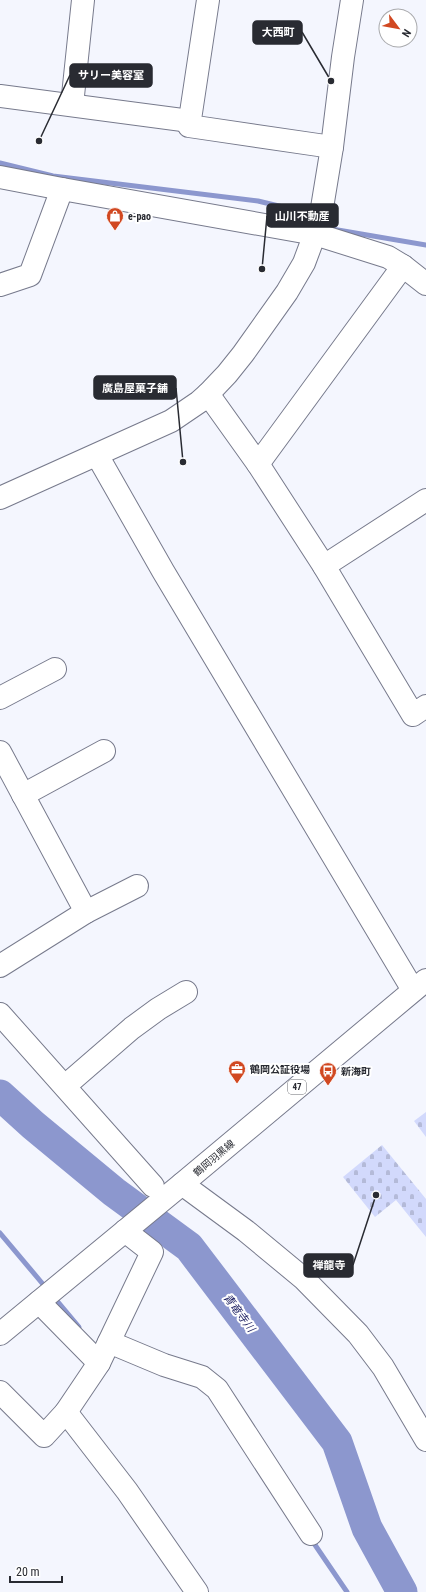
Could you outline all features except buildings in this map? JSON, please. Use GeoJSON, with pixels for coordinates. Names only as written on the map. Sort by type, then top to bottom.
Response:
{"type":"FeatureCollection","features":[{"type":"Feature","properties":{"kind":"street"},"geometry":{"type":"LineString","coordinates":[[72,106],[83,0]]}},
{"type":"Feature","properties":{"kind":"street"},"geometry":{"type":"LineString","coordinates":[[208,0],[189,126],[332,147]]}},
{"type":"Feature","properties":{"kind":"street"},"geometry":{"type":"LineString","coordinates":[[0,498],[171,421],[199,402],[208,394],[243,354],[287,292],[304,263],[320,220],[332,147],[343,57],[352,0]]}},
{"type":"Feature","properties":{"kind":"street"},"geometry":{"type":"LineString","coordinates":[[0,96],[190,121]]}},
{"type":"Feature","properties":{"kind":"street"},"geometry":{"type":"LineString","coordinates":[[0,177],[315,234],[388,257],[403,266],[426,284]]}},
{"type":"Feature","properties":{"kind":"street"},"geometry":{"type":"LineString","coordinates":[[0,286],[30,275],[62,189]]}},
{"type":"Feature","properties":{"kind":"street"},"geometry":{"type":"LineString","coordinates":[[258,464],[403,266]]}},
{"type":"Feature","properties":{"kind":"street"},"geometry":{"type":"LineString","coordinates":[[208,394],[258,464],[324,566],[414,715],[426,706]]}},
{"type":"Feature","properties":{"kind":"street"},"geometry":{"type":"LineString","coordinates":[[96,455],[163,571],[419,985]]}},
{"type":"Feature","properties":{"kind":"street"},"geometry":{"type":"LineString","coordinates":[[324,566],[426,500]]}},
{"type":"Feature","properties":{"kind":"street"},"geometry":{"type":"LineString","coordinates":[[0,698],[55,669]]}},
{"type":"Feature","properties":{"kind":"street"},"geometry":{"type":"LineString","coordinates":[[23,795],[104,751]]}},
{"type":"Feature","properties":{"kind":"street"},"geometry":{"type":"LineString","coordinates":[[0,752],[86,912]]}},
{"type":"Feature","properties":{"kind":"street"},"geometry":{"type":"LineString","coordinates":[[0,966],[86,912],[137,886]]}},
{"type":"Feature","properties":{"kind":"street","name":"鶴岡羽黒線"},"geometry":{"type":"LineString","coordinates":[[0,1334],[182,1184],[419,985]]}},
{"type":"Feature","properties":{"kind":"street"},"geometry":{"type":"LineString","coordinates":[[65,1086],[132,1028],[158,1009],[186,992]]}},
{"type":"Feature","properties":{"kind":"street"},"geometry":{"type":"LineString","coordinates":[[0,1014],[153,1186]]}},
{"type":"Feature","properties":{"kind":"street"},"geometry":{"type":"LineString","coordinates":[[182,1184],[246,1231],[304,1279],[358,1334],[383,1367],[426,1440]]}},
{"type":"Feature","properties":{"kind":"street"},"geometry":{"type":"LineString","coordinates":[[0,1392],[44,1436],[66,1412],[99,1363],[152,1252],[119,1236]]}},
{"type":"Feature","properties":{"kind":"street"},"geometry":{"type":"LineString","coordinates":[[39,1302],[99,1363]]}},
{"type":"Feature","properties":{"kind":"street"},"geometry":{"type":"LineString","coordinates":[[109,1342],[164,1365],[202,1377],[217,1389],[312,1534]]}},
{"type":"Feature","properties":{"kind":"street"},"geometry":{"type":"LineString","coordinates":[[66,1412],[127,1491],[197,1592]]}},
{"type":"Feature","properties":{"kind":"green space"},"geometry":{"type":"Polygon","coordinates":[[[426,1112],[426,1137],[414,1121],[426,1112]]]}},
{"type":"Feature","properties":{"kind":"green space"},"geometry":{"type":"Polygon","coordinates":[[[382,1145],[426,1199],[426,1237],[396,1200],[375,1217],[343,1177],[382,1145]]]}},
{"type":"Feature","properties":{"kind":"waterway"},"geometry":{"type":"LineString","coordinates":[[0,163],[53,176],[258,201],[283,207],[292,215],[313,223]]}},
{"type":"Feature","properties":{"kind":"waterway"},"geometry":{"type":"LineString","coordinates":[[332,229],[426,245]]}},
{"type":"Feature","properties":{"kind":"waterway","name":"青竜寺川"},"geometry":{"type":"LineString","coordinates":[[0,1095],[33,1125],[114,1192],[189,1247],[337,1442],[367,1528],[402,1592]]}},
{"type":"Feature","properties":{"kind":"waterway"},"geometry":{"type":"LineString","coordinates":[[0,1233],[47,1289]]}},
{"type":"Feature","properties":{"kind":"waterway"},"geometry":{"type":"LineString","coordinates":[[53,1296],[79,1327]]}},
{"type":"Feature","properties":{"kind":"waterway"},"geometry":{"type":"LineString","coordinates":[[311,1539],[347,1592]]}},
{"type":"Feature","properties":{"kind":"place","name":"大西町"},"geometry":{"type":"Point","coordinates":[331,81]}},
{"type":"Feature","properties":{"kind":"place","name":"サリー美容室"},"geometry":{"type":"Point","coordinates":[39,141]}},
{"type":"Feature","properties":{"kind":"place","name":"e-pao"},"geometry":{"type":"Point","coordinates":[115,231]}},
{"type":"Feature","properties":{"kind":"place","name":"山川不動産"},"geometry":{"type":"Point","coordinates":[262,269]}},
{"type":"Feature","properties":{"kind":"place","name":"廣島屋菓子舗"},"geometry":{"type":"Point","coordinates":[183,462]}},
{"type":"Feature","properties":{"kind":"place","name":"鶴岡公証役場"},"geometry":{"type":"Point","coordinates":[237,1084]}},
{"type":"Feature","properties":{"kind":"place","name":"新海町"},"geometry":{"type":"Point","coordinates":[328,1086]}},
{"type":"Feature","properties":{"kind":"place","name":"禅龍寺"},"geometry":{"type":"Point","coordinates":[376,1195]}}]}
